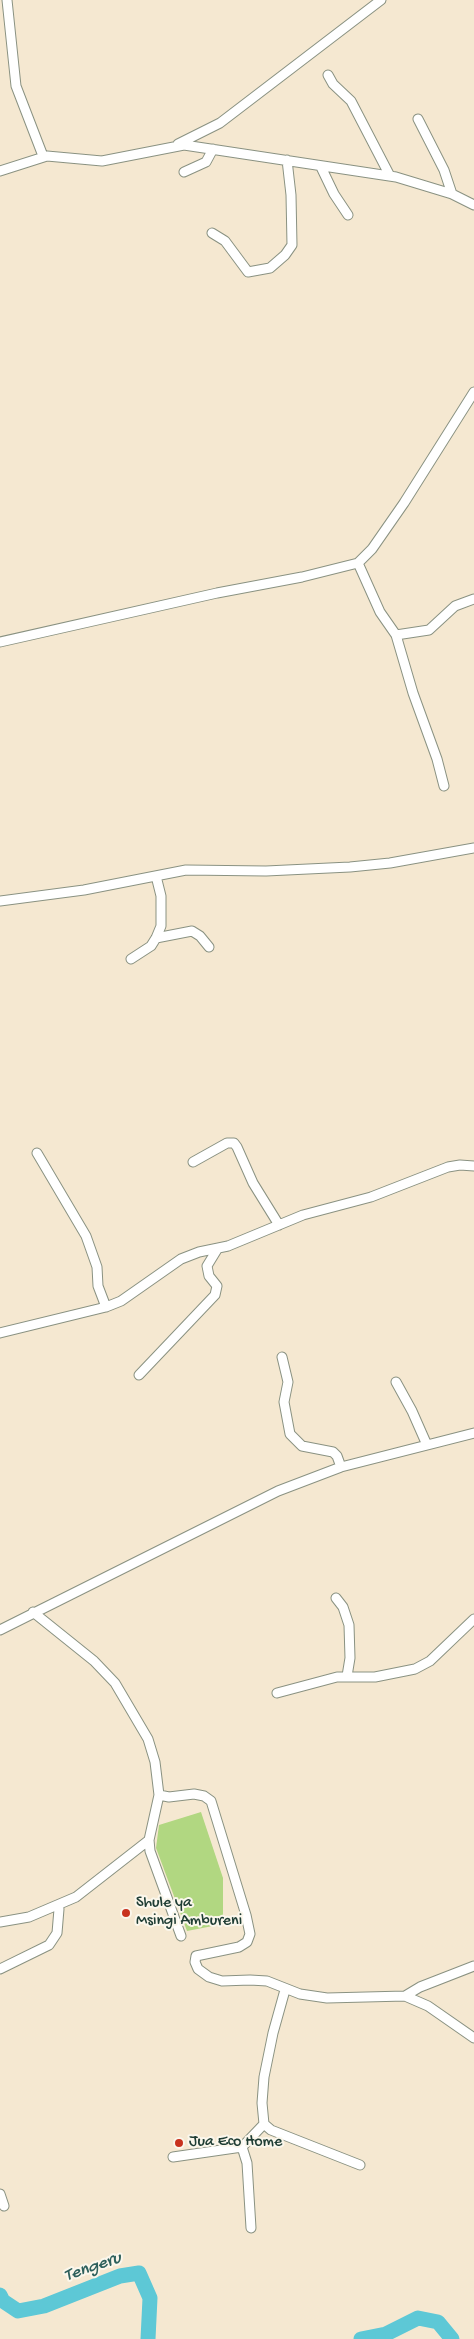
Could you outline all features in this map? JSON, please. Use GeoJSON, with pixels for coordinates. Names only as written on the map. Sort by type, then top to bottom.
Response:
{"type":"FeatureCollection","features":[{"type":"Feature","properties":{"kind":"street"},"geometry":{"type":"LineString","coordinates":[[7,0],[16,86],[43,156]]}},
{"type":"Feature","properties":{"kind":"street"},"geometry":{"type":"LineString","coordinates":[[0,171],[43,156],[102,161],[174,146],[194,138],[220,123],[381,0]]}},
{"type":"Feature","properties":{"kind":"street"},"geometry":{"type":"LineString","coordinates":[[328,75],[350,101],[390,176]]}},
{"type":"Feature","properties":{"kind":"street"},"geometry":{"type":"LineString","coordinates":[[418,119],[444,170],[452,194]]}},
{"type":"Feature","properties":{"kind":"street"},"geometry":{"type":"LineString","coordinates":[[174,146],[213,149],[321,167],[390,176],[417,182],[452,194],[474,205]]}},
{"type":"Feature","properties":{"kind":"street"},"geometry":{"type":"LineString","coordinates":[[184,172],[206,162],[213,149]]}},
{"type":"Feature","properties":{"kind":"street"},"geometry":{"type":"LineString","coordinates":[[212,233],[225,241],[248,272],[270,268],[285,255],[292,245],[291,195],[287,160]]}},
{"type":"Feature","properties":{"kind":"street"},"geometry":{"type":"LineString","coordinates":[[321,167],[334,194],[348,215]]}},
{"type":"Feature","properties":{"kind":"street"},"geometry":{"type":"LineString","coordinates":[[0,642],[217,593],[302,577],[358,563],[372,549],[409,496],[474,392]]}},
{"type":"Feature","properties":{"kind":"street"},"geometry":{"type":"LineString","coordinates":[[358,563],[380,612],[396,635],[412,693],[437,759],[444,786]]}},
{"type":"Feature","properties":{"kind":"street"},"geometry":{"type":"LineString","coordinates":[[396,635],[429,630],[456,606],[474,599]]}},
{"type":"Feature","properties":{"kind":"street"},"geometry":{"type":"LineString","coordinates":[[0,901],[75,891],[203,869],[266,871],[350,867],[390,863],[474,848]]}},
{"type":"Feature","properties":{"kind":"street"},"geometry":{"type":"LineString","coordinates":[[131,959],[143,953],[156,938],[161,926],[156,876]]}},
{"type":"Feature","properties":{"kind":"street"},"geometry":{"type":"LineString","coordinates":[[156,938],[192,931],[200,936],[209,948]]}},
{"type":"Feature","properties":{"kind":"street"},"geometry":{"type":"LineString","coordinates":[[193,1162],[228,1144],[234,1143],[253,1183],[279,1225]]}},
{"type":"Feature","properties":{"kind":"street"},"geometry":{"type":"LineString","coordinates":[[37,1153],[86,1236],[97,1267],[98,1286],[106,1307]]}},
{"type":"Feature","properties":{"kind":"street"},"geometry":{"type":"LineString","coordinates":[[0,1334],[106,1307],[121,1300],[181,1259],[228,1246],[322,1209],[371,1197],[448,1167],[460,1165],[474,1166]]}},
{"type":"Feature","properties":{"kind":"street"},"geometry":{"type":"LineString","coordinates":[[139,1375],[215,1295],[217,1286],[208,1276],[207,1266],[218,1248]]}},
{"type":"Feature","properties":{"kind":"street"},"geometry":{"type":"LineString","coordinates":[[282,1357],[288,1382],[284,1402],[290,1434],[302,1446],[332,1452],[337,1456],[341,1467]]}},
{"type":"Feature","properties":{"kind":"street"},"geometry":{"type":"LineString","coordinates":[[396,1382],[412,1411],[426,1445]]}},
{"type":"Feature","properties":{"kind":"street"},"geometry":{"type":"LineString","coordinates":[[0,1630],[278,1491],[341,1467],[473,1435]]}},
{"type":"Feature","properties":{"kind":"street"},"geometry":{"type":"LineString","coordinates":[[336,1598],[343,1607],[348,1625],[350,1658],[347,1676]]}},
{"type":"Feature","properties":{"kind":"street"},"geometry":{"type":"LineString","coordinates":[[33,1612],[94,1661],[120,1691],[148,1739],[155,1762],[159,1795],[149,1840],[152,1858],[181,1936]]}},
{"type":"Feature","properties":{"kind":"street"},"geometry":{"type":"LineString","coordinates":[[277,1693],[347,1676],[384,1676],[420,1667],[443,1651],[474,1619]]}},
{"type":"Feature","properties":{"kind":"street"},"geometry":{"type":"LineString","coordinates":[[159,1795],[169,1797],[194,1794],[204,1796],[211,1801],[246,1915],[250,1934],[247,1942],[239,1947],[196,1956],[195,1962],[198,1968],[209,1977],[229,1982],[261,1980],[271,1982],[285,1990],[327,1998],[405,1996],[428,2006],[474,2038]]}},
{"type":"Feature","properties":{"kind":"street"},"geometry":{"type":"LineString","coordinates":[[0,1922],[29,1917],[76,1897],[149,1840]]}},
{"type":"Feature","properties":{"kind":"street"},"geometry":{"type":"LineString","coordinates":[[0,1969],[49,1944],[57,1933],[59,1909]]}},
{"type":"Feature","properties":{"kind":"street"},"geometry":{"type":"LineString","coordinates":[[405,1996],[420,1987],[474,1966]]}},
{"type":"Feature","properties":{"kind":"street"},"geometry":{"type":"LineString","coordinates":[[285,1990],[272,2033],[264,2077],[262,2103],[264,2124],[271,2130],[360,2165]]}},
{"type":"Feature","properties":{"kind":"street"},"geometry":{"type":"LineString","coordinates":[[173,2157],[242,2147],[264,2124]]}},
{"type":"Feature","properties":{"kind":"street"},"geometry":{"type":"LineString","coordinates":[[242,2147],[247,2163],[251,2228]]}},
{"type":"Feature","properties":{"kind":"street"},"geometry":{"type":"LineString","coordinates":[[0,2194],[4,2206]]}},
{"type":"Feature","properties":{"kind":"green space"},"geometry":{"type":"Polygon","coordinates":[[[201,1812],[223,1878],[223,1924],[187,1931],[156,1848],[159,1825],[201,1812]]]}},
{"type":"Feature","properties":{"kind":"waterway","name":"Tengeru"},"geometry":{"type":"LineString","coordinates":[[0,2295],[3,2301],[18,2311],[44,2306],[120,2276],[139,2273],[150,2298],[148,2339]]}},
{"type":"Feature","properties":{"kind":"waterway","name":"Tengeru"},"geometry":{"type":"LineString","coordinates":[[361,2339],[386,2334],[418,2318],[438,2322],[452,2339]]}},
{"type":"Feature","properties":{"kind":"place","name":"Shule ya Msingi Ambureni"},"geometry":{"type":"Point","coordinates":[126,1913]}},
{"type":"Feature","properties":{"kind":"place","name":"Jua Eco Home"},"geometry":{"type":"Point","coordinates":[179,2143]}}]}
